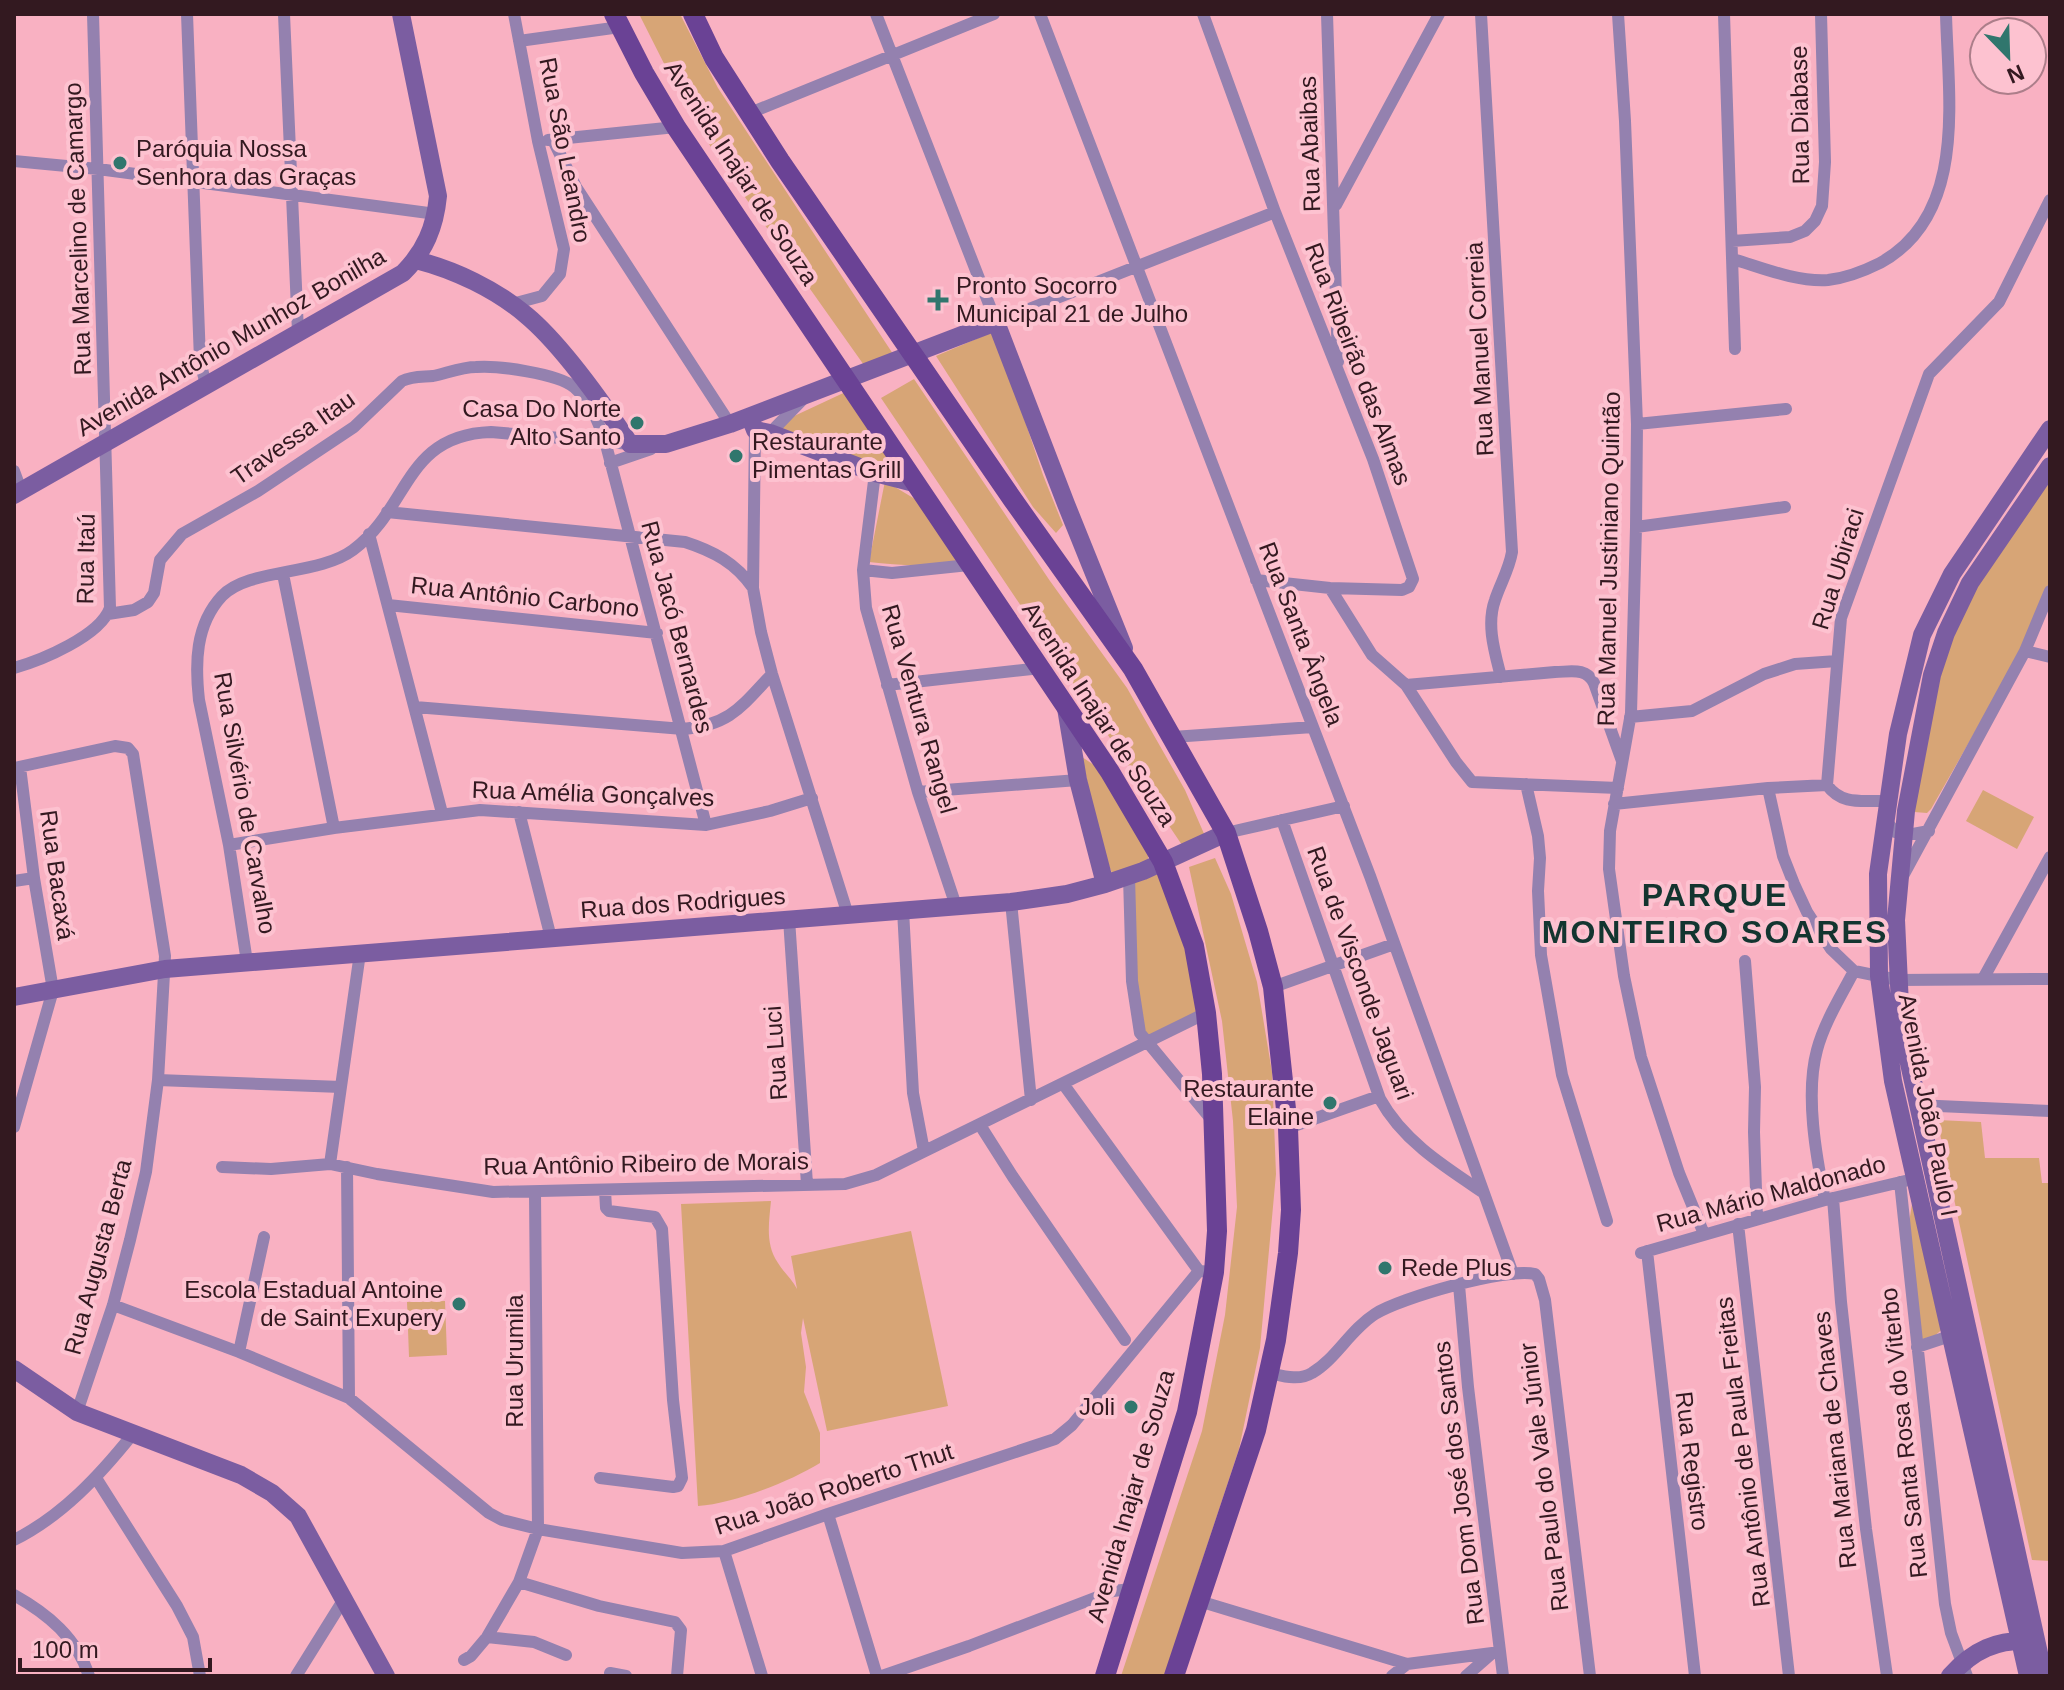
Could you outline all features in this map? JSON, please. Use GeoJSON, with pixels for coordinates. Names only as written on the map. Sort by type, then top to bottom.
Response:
{"type":"FeatureCollection","features":[{"type":"Feature","properties":{"kind":"main road","name":"Avenida Inajar de Souza"},"geometry":{"type":"LineString","coordinates":[[693,14],[714,58],[750,113],[1020,511],[1133,669],[1226,833],[1258,931],[1273,987],[1288,1128],[1291,1210],[1288,1253],[1269,1373],[1253,1440],[1174,1676]]}},
{"type":"Feature","properties":{"kind":"main road","name":"Avenida Inajar de Souza"},"geometry":{"type":"LineString","coordinates":[[617,20],[676,127],[1110,772],[1163,862],[1194,946],[1206,1013],[1215,1125],[1217,1231],[1207,1271],[1187,1412],[1105,1676]]}},
{"type":"Feature","properties":{"kind":"street","name":"Rua Marcelino de Camargo"},"geometry":{"type":"LineString","coordinates":[[93,14],[107,442]]}},
{"type":"Feature","properties":{"kind":"street"},"geometry":{"type":"LineString","coordinates":[[187,14],[200,360],[206,386]]}},
{"type":"Feature","properties":{"kind":"street"},"geometry":{"type":"LineString","coordinates":[[284,14],[298,332]]}},
{"type":"Feature","properties":{"kind":"street","name":"Avenida Antônio Munhoz Bonilha"},"geometry":{"type":"LineString","coordinates":[[18,492],[403,273],[416,260],[428,241],[436,214],[436,180],[401,14]]}},
{"type":"Feature","properties":{"kind":"street","name":"Rua São Leandro"},"geometry":{"type":"LineString","coordinates":[[512,304],[542,296],[560,274],[564,249],[538,141],[514,14]]}},
{"type":"Feature","properties":{"kind":"street"},"geometry":{"type":"LineString","coordinates":[[876,14],[1133,669]]}},
{"type":"Feature","properties":{"kind":"street"},"geometry":{"type":"LineString","coordinates":[[750,113],[994,14]]}},
{"type":"Feature","properties":{"kind":"street","name":"Rua Santa Ângela"},"geometry":{"type":"LineString","coordinates":[[1040,14],[1344,806],[1513,1274]]}},
{"type":"Feature","properties":{"kind":"street","name":"Rua Ribeirão das Almas"},"geometry":{"type":"LineString","coordinates":[[1203,14],[1275,212],[1373,459],[1413,579],[1409,587],[1402,590],[1330,588],[1256,580]]}},
{"type":"Feature","properties":{"kind":"street","name":"Rua Abaibas"},"geometry":{"type":"LineString","coordinates":[[1327,14],[1339,369]]}},
{"type":"Feature","properties":{"kind":"street"},"geometry":{"type":"LineString","coordinates":[[1335,207],[1439,14]]}},
{"type":"Feature","properties":{"kind":"street","name":"Rua Manuel Correia"},"geometry":{"type":"LineString","coordinates":[[1481,14],[1512,552],[1491,614],[1501,677]]}},
{"type":"Feature","properties":{"kind":"street","name":"Rua Manuel Justiniano Quintão"},"geometry":{"type":"LineString","coordinates":[[1618,14],[1637,424],[1636,527],[1630,717],[1614,804],[1608,849],[1609,869],[1627,990],[1641,1057],[1704,1234]]}},
{"type":"Feature","properties":{"kind":"street"},"geometry":{"type":"LineString","coordinates":[[1724,14],[1735,349]]}},
{"type":"Feature","properties":{"kind":"street","name":"Rua Diabase"},"geometry":{"type":"LineString","coordinates":[[1732,241],[1790,237],[1805,231],[1815,221],[1822,206],[1825,162],[1821,14]]}},
{"type":"Feature","properties":{"kind":"street"},"geometry":{"type":"LineString","coordinates":[[1733,259],[1787,275],[1827,280],[1864,271],[1894,255],[1913,237],[1941,187],[1946,162],[1949,125],[1946,14]]}},
{"type":"Feature","properties":{"kind":"street"},"geometry":{"type":"LineString","coordinates":[[519,41],[617,20]]}},
{"type":"Feature","properties":{"kind":"street"},"geometry":{"type":"LineString","coordinates":[[538,141],[676,127]]}},
{"type":"Feature","properties":{"kind":"street"},"geometry":{"type":"LineString","coordinates":[[553,140],[576,187],[730,424]]}},
{"type":"Feature","properties":{"kind":"street"},"geometry":{"type":"LineString","coordinates":[[14,161],[98,169],[436,214]]}},
{"type":"Feature","properties":{"kind":"street","name":"Rua Ubiraci"},"geometry":{"type":"LineString","coordinates":[[1827,785],[1840,628],[1848,595],[1929,374],[1999,302],[2050,200]]}},
{"type":"Feature","properties":{"kind":"street"},"geometry":{"type":"LineString","coordinates":[[996,322],[1275,212]]}},
{"type":"Feature","properties":{"kind":"street"},"geometry":{"type":"LineString","coordinates":[[416,260],[461,276],[529,317],[610,414],[630,444]]}},
{"type":"Feature","properties":{"kind":"street","name":"Rua Silvério de Carvalho"},"geometry":{"type":"LineString","coordinates":[[247,962],[229,845],[199,700],[197,652],[203,627],[212,608],[225,593],[241,584],[333,560],[353,550],[387,512],[428,453],[450,439],[491,432],[630,444],[666,444],[730,424],[758,427],[808,394],[996,322]]}},
{"type":"Feature","properties":{"kind":"street","name":"Travessa Itau"},"geometry":{"type":"LineString","coordinates":[[108,614],[134,610],[148,602],[154,593],[160,560],[182,534],[258,491],[354,427],[410,377],[476,367],[567,382],[596,416],[605,441]]}},
{"type":"Feature","properties":{"kind":"street"},"geometry":{"type":"LineString","coordinates":[[1637,424],[1786,409]]}},
{"type":"Feature","properties":{"kind":"street"},"geometry":{"type":"LineString","coordinates":[[848,915],[772,674],[753,588],[758,427],[875,473],[914,483]]}},
{"type":"Feature","properties":{"kind":"street","name":"Avenida João Paulo I"},"geometry":{"type":"LineString","coordinates":[[2044,1676],[1908,1180],[1891,1068],[1889,978],[1878,874],[1904,703],[1922,635],[1952,574],[2050,429]]}},
{"type":"Feature","properties":{"kind":"street","name":"Rua Jacó Bernardes"},"geometry":{"type":"LineString","coordinates":[[605,441],[706,825]]}},
{"type":"Feature","properties":{"kind":"street","name":"Rua Itaú"},"geometry":{"type":"LineString","coordinates":[[14,668],[50,656],[94,629],[108,614],[111,602],[107,442]]}},
{"type":"Feature","properties":{"kind":"street"},"geometry":{"type":"LineString","coordinates":[[610,463],[666,444]]}},
{"type":"Feature","properties":{"kind":"street"},"geometry":{"type":"LineString","coordinates":[[2026,464],[2034,460],[2050,460]]}},
{"type":"Feature","properties":{"kind":"street","name":"Avenida João Paulo I"},"geometry":{"type":"LineString","coordinates":[[2028,1676],[2035,1641],[1889,978],[1904,834],[1932,675],[1946,633],[1970,583],[2050,466]]}},
{"type":"Feature","properties":{"kind":"street"},"geometry":{"type":"LineString","coordinates":[[14,471],[18,492]]}},
{"type":"Feature","properties":{"kind":"street","name":"Rua Ventura Rangel"},"geometry":{"type":"LineString","coordinates":[[875,473],[863,570],[866,608],[918,792],[956,906]]}},
{"type":"Feature","properties":{"kind":"street"},"geometry":{"type":"LineString","coordinates":[[1636,527],[1785,507]]}},
{"type":"Feature","properties":{"kind":"street"},"geometry":{"type":"LineString","coordinates":[[387,512],[685,542],[728,561],[753,588]]}},
{"type":"Feature","properties":{"kind":"street"},"geometry":{"type":"LineString","coordinates":[[369,534],[442,813]]}},
{"type":"Feature","properties":{"kind":"street"},"geometry":{"type":"LineString","coordinates":[[863,570],[892,573],[969,565]]}},
{"type":"Feature","properties":{"kind":"street"},"geometry":{"type":"LineString","coordinates":[[283,574],[334,828]]}},
{"type":"Feature","properties":{"kind":"street"},"geometry":{"type":"LineString","coordinates":[[1330,588],[1372,655],[1406,685],[1472,782],[1618,788]]}},
{"type":"Feature","properties":{"kind":"street"},"geometry":{"type":"LineString","coordinates":[[1900,882],[2025,651],[2050,591]]}},
{"type":"Feature","properties":{"kind":"street","name":"Rua Antônio Carbono"},"geometry":{"type":"LineString","coordinates":[[388,605],[657,633]]}},
{"type":"Feature","properties":{"kind":"street"},"geometry":{"type":"LineString","coordinates":[[2025,651],[2050,657]]}},
{"type":"Feature","properties":{"kind":"street"},"geometry":{"type":"LineString","coordinates":[[1630,717],[1692,711],[1764,674],[1795,664],[1837,661]]}},
{"type":"Feature","properties":{"kind":"street"},"geometry":{"type":"LineString","coordinates":[[887,685],[1041,668]]}},
{"type":"Feature","properties":{"kind":"street"},"geometry":{"type":"LineString","coordinates":[[1406,685],[1579,671],[1587,674],[1594,683],[1623,764]]}},
{"type":"Feature","properties":{"kind":"street"},"geometry":{"type":"LineString","coordinates":[[415,707],[683,729],[707,727],[725,720],[772,674]]}},
{"type":"Feature","properties":{"kind":"street"},"geometry":{"type":"LineString","coordinates":[[1065,703],[1078,780],[1105,884]]}},
{"type":"Feature","properties":{"kind":"street"},"geometry":{"type":"LineString","coordinates":[[1173,737],[1313,727]]}},
{"type":"Feature","properties":{"kind":"street","name":"Rua Augusta Berta"},"geometry":{"type":"LineString","coordinates":[[17,767],[115,746],[128,748],[133,754],[162,929],[165,969],[158,1080],[146,1172],[113,1305],[77,1412]]}},
{"type":"Feature","properties":{"kind":"street","name":"Rua Bacaxá"},"geometry":{"type":"LineString","coordinates":[[17,767],[53,990]]}},
{"type":"Feature","properties":{"kind":"street"},"geometry":{"type":"LineString","coordinates":[[918,792],[1078,780]]}},
{"type":"Feature","properties":{"kind":"street"},"geometry":{"type":"LineString","coordinates":[[1526,784],[1540,858],[1538,926],[1541,955],[1562,1075],[1607,1221]]}},
{"type":"Feature","properties":{"kind":"street"},"geometry":{"type":"LineString","coordinates":[[1614,804],[1827,785],[1834,795],[1843,800],[1886,810],[1895,832],[1929,831]]}},
{"type":"Feature","properties":{"kind":"street"},"geometry":{"type":"LineString","coordinates":[[1768,788],[1783,856],[1794,884],[1811,919],[1831,949],[1854,971],[1889,978],[2050,979]]}},
{"type":"Feature","properties":{"kind":"street","name":"Rua Amélia Gonçalves"},"geometry":{"type":"LineString","coordinates":[[229,845],[480,810],[706,825],[812,798]]}},
{"type":"Feature","properties":{"kind":"street","name":"Rua dos Rodrigues"},"geometry":{"type":"LineString","coordinates":[[14,997],[165,969],[1011,902],[1067,894],[1129,877],[1226,833],[1344,806]]}},
{"type":"Feature","properties":{"kind":"street"},"geometry":{"type":"LineString","coordinates":[[519,812],[551,938]]}},
{"type":"Feature","properties":{"kind":"street","name":"Rua de Visconde Jaguari"},"geometry":{"type":"LineString","coordinates":[[1282,820],[1379,1096],[1399,1128],[1447,1168],[1484,1193]]}},
{"type":"Feature","properties":{"kind":"street"},"geometry":{"type":"LineString","coordinates":[[1983,979],[2050,857]]}},
{"type":"Feature","properties":{"kind":"street"},"geometry":{"type":"LineString","coordinates":[[1129,877],[1132,981],[1140,1033],[1203,1105],[1215,1125]]}},
{"type":"Feature","properties":{"kind":"street"},"geometry":{"type":"LineString","coordinates":[[14,881],[34,878]]}},
{"type":"Feature","properties":{"kind":"street"},"geometry":{"type":"LineString","coordinates":[[1011,902],[1031,1100]]}},
{"type":"Feature","properties":{"kind":"street"},"geometry":{"type":"LineString","coordinates":[[903,910],[913,1093],[924,1151]]}},
{"type":"Feature","properties":{"kind":"street","name":"Rua Luci"},"geometry":{"type":"LineString","coordinates":[[789,919],[807,1184]]}},
{"type":"Feature","properties":{"kind":"street"},"geometry":{"type":"LineString","coordinates":[[1273,987],[1394,944]]}},
{"type":"Feature","properties":{"kind":"street"},"geometry":{"type":"LineString","coordinates":[[330,1164],[360,953]]}},
{"type":"Feature","properties":{"kind":"street"},"geometry":{"type":"LineString","coordinates":[[1745,961],[1755,1087],[1757,1219]]}},
{"type":"Feature","properties":{"kind":"street","name":"Rua Mariana de Chaves"},"geometry":{"type":"LineString","coordinates":[[1854,971],[1816,1051],[1812,1078],[1816,1140],[1829,1199],[1863,1499],[1887,1676]]}},
{"type":"Feature","properties":{"kind":"street"},"geometry":{"type":"LineString","coordinates":[[14,1127],[53,990]]}},
{"type":"Feature","properties":{"kind":"street","name":"Rua Antônio Ribeiro de Morais"},"geometry":{"type":"LineString","coordinates":[[222,1167],[271,1169],[330,1164],[493,1192],[858,1181],[1064,1085],[1206,1013]]}},
{"type":"Feature","properties":{"kind":"street"},"geometry":{"type":"LineString","coordinates":[[158,1080],[341,1087]]}},
{"type":"Feature","properties":{"kind":"street"},"geometry":{"type":"LineString","coordinates":[[1064,1085],[1207,1271]]}},
{"type":"Feature","properties":{"kind":"street"},"geometry":{"type":"LineString","coordinates":[[1288,1128],[1379,1096]]}},
{"type":"Feature","properties":{"kind":"street"},"geometry":{"type":"LineString","coordinates":[[1916,1105],[2050,1111]]}},
{"type":"Feature","properties":{"kind":"street"},"geometry":{"type":"LineString","coordinates":[[980,1125],[1125,1340]]}},
{"type":"Feature","properties":{"kind":"street"},"geometry":{"type":"LineString","coordinates":[[347,1167],[349,1398]]}},
{"type":"Feature","properties":{"kind":"street"},"geometry":{"type":"LineString","coordinates":[[1908,1180],[1924,1182],[1933,1213],[1945,1227]]}},
{"type":"Feature","properties":{"kind":"street","name":"Rua Mário Maldonado"},"geometry":{"type":"LineString","coordinates":[[1643,1252],[1908,1180]]}},
{"type":"Feature","properties":{"kind":"street","name":"Rua Santa Rosa do Viterbo"},"geometry":{"type":"LineString","coordinates":[[1908,1180],[1917,1347],[1945,1604],[1960,1671]]}},
{"type":"Feature","properties":{"kind":"street"},"geometry":{"type":"LineString","coordinates":[[600,1478],[673,1487],[680,1484],[682,1478],[673,1400],[662,1229],[655,1217],[609,1211],[605,1190]]}},
{"type":"Feature","properties":{"kind":"street","name":"Rua Urumila"},"geometry":{"type":"LineString","coordinates":[[535,1192],[538,1529]]}},
{"type":"Feature","properties":{"kind":"street","name":"Rua Antônio de Paula Freitas"},"geometry":{"type":"LineString","coordinates":[[1738,1224],[1789,1676]]}},
{"type":"Feature","properties":{"kind":"street"},"geometry":{"type":"LineString","coordinates":[[239,1352],[264,1237]]}},
{"type":"Feature","properties":{"kind":"street","name":"Rua Registro"},"geometry":{"type":"LineString","coordinates":[[1643,1252],[1695,1676]]}},
{"type":"Feature","properties":{"kind":"street","name":"Rua João Roberto Thut"},"geometry":{"type":"LineString","coordinates":[[113,1305],[239,1352],[349,1398],[489,1513],[502,1520],[682,1553],[724,1551],[1061,1435],[1207,1271]]}},
{"type":"Feature","properties":{"kind":"street"},"geometry":{"type":"LineString","coordinates":[[1269,1373],[1289,1377],[1310,1374],[1375,1314],[1396,1304],[1459,1285],[1513,1274]]}},
{"type":"Feature","properties":{"kind":"street","name":"Rua Paulo do Vale Júnior"},"geometry":{"type":"LineString","coordinates":[[1513,1274],[1535,1274],[1545,1300],[1590,1676]]}},
{"type":"Feature","properties":{"kind":"street","name":"Rua Dom José dos Santos"},"geometry":{"type":"LineString","coordinates":[[1459,1285],[1495,1653],[1503,1676]]}},
{"type":"Feature","properties":{"kind":"street"},"geometry":{"type":"LineString","coordinates":[[1917,1347],[1950,1336]]}},
{"type":"Feature","properties":{"kind":"street"},"geometry":{"type":"LineString","coordinates":[[14,1369],[77,1412],[241,1475],[272,1493],[298,1516],[386,1676]]}},
{"type":"Feature","properties":{"kind":"street"},"geometry":{"type":"LineString","coordinates":[[14,1540],[58,1511],[96,1478],[132,1435]]}},
{"type":"Feature","properties":{"kind":"street"},"geometry":{"type":"LineString","coordinates":[[96,1478],[177,1606],[193,1637],[200,1676]]}},
{"type":"Feature","properties":{"kind":"street"},"geometry":{"type":"LineString","coordinates":[[828,1514],[879,1676],[969,1646],[1113,1591],[1131,1589]]}},
{"type":"Feature","properties":{"kind":"street"},"geometry":{"type":"LineString","coordinates":[[464,1660],[487,1637],[519,1582],[538,1529]]}},
{"type":"Feature","properties":{"kind":"street"},"geometry":{"type":"LineString","coordinates":[[724,1551],[762,1676]]}},
{"type":"Feature","properties":{"kind":"street"},"geometry":{"type":"LineString","coordinates":[[519,1582],[599,1606],[675,1622],[679,1625],[677,1676]]}},
{"type":"Feature","properties":{"kind":"street"},"geometry":{"type":"LineString","coordinates":[[14,1595],[54,1621],[79,1652],[89,1676]]}},
{"type":"Feature","properties":{"kind":"street"},"geometry":{"type":"LineString","coordinates":[[296,1676],[344,1599]]}},
{"type":"Feature","properties":{"kind":"street"},"geometry":{"type":"LineString","coordinates":[[1199,1601],[1407,1664],[1495,1653]]}},
{"type":"Feature","properties":{"kind":"street"},"geometry":{"type":"LineString","coordinates":[[487,1637],[534,1642],[566,1655]]}},
{"type":"Feature","properties":{"kind":"street"},"geometry":{"type":"LineString","coordinates":[[1960,1671],[1987,1646],[2035,1641]]}},
{"type":"Feature","properties":{"kind":"street"},"geometry":{"type":"LineString","coordinates":[[1466,1676],[1495,1653]]}},
{"type":"Feature","properties":{"kind":"street"},"geometry":{"type":"LineString","coordinates":[[1392,1676],[1407,1664]]}},
{"type":"Feature","properties":{"kind":"street"},"geometry":{"type":"LineString","coordinates":[[610,1673],[626,1676]]}},
{"type":"Feature","properties":{"kind":"shaded area"},"geometry":{"type":"Polygon","coordinates":[[[639,14],[680,14],[718,88],[895,357],[866,368],[723,166],[688,111],[639,14]]]}},
{"type":"Feature","properties":{"kind":"shaded area"},"geometry":{"type":"Polygon","coordinates":[[[995,331],[1063,525],[1056,533],[1033,507],[936,356],[995,331]]]}},
{"type":"Feature","properties":{"kind":"shaded area"},"geometry":{"type":"Polygon","coordinates":[[[914,379],[1050,581],[1127,688],[1185,790],[1205,836],[1182,845],[881,398],[914,379]]]}},
{"type":"Feature","properties":{"kind":"shaded area"},"geometry":{"type":"Polygon","coordinates":[[[852,389],[904,472],[827,449],[778,429],[792,417],[852,389]]]}},
{"type":"Feature","properties":{"kind":"shaded area"},"geometry":{"type":"Polygon","coordinates":[[[2050,474],[2048,585],[2016,660],[1931,809],[1927,813],[1914,812],[1928,723],[1950,639],[1976,585],[2050,474]]]}},
{"type":"Feature","properties":{"kind":"shaded area"},"geometry":{"type":"Polygon","coordinates":[[[885,481],[925,505],[961,559],[927,565],[869,562],[885,481]]]}},
{"type":"Feature","properties":{"kind":"shaded area"},"geometry":{"type":"Polygon","coordinates":[[[1082,757],[1094,765],[1150,846],[1148,859],[1136,869],[1114,878],[1101,847],[1082,757]]]}},
{"type":"Feature","properties":{"kind":"shaded area"},"geometry":{"type":"Polygon","coordinates":[[[1983,790],[2034,817],[2017,849],[1966,821],[1983,790]]]}},
{"type":"Feature","properties":{"kind":"shaded area"},"geometry":{"type":"Polygon","coordinates":[[[1215,858],[1231,894],[1257,982],[1272,1072],[1276,1174],[1260,1348],[1239,1449],[1199,1570],[1169,1676],[1121,1676],[1202,1431],[1225,1315],[1237,1207],[1233,1121],[1222,1021],[1189,867],[1215,858]]]}},
{"type":"Feature","properties":{"kind":"shaded area"},"geometry":{"type":"Polygon","coordinates":[[[1166,868],[1206,1013],[1148,1041],[1141,1032],[1129,877],[1166,868]]]}},
{"type":"Feature","properties":{"kind":"shaded area"},"geometry":{"type":"Polygon","coordinates":[[[1937,1120],[1981,1122],[1985,1158],[2039,1158],[2042,1183],[2050,1183],[2050,1561],[2032,1560],[1937,1120]]]}},
{"type":"Feature","properties":{"kind":"shaded area"},"geometry":{"type":"Polygon","coordinates":[[[1916,1178],[1948,1324],[1920,1349],[1909,1223],[1916,1178]]]}},
{"type":"Feature","properties":{"kind":"shaded area"},"geometry":{"type":"Polygon","coordinates":[[[771,1201],[771,1248],[797,1289],[791,1256],[911,1231],[948,1406],[827,1431],[803,1318],[804,1392],[820,1433],[820,1463],[760,1491],[698,1506],[681,1204],[771,1201]]]}},
{"type":"Feature","properties":{"kind":"shaded area"},"geometry":{"type":"Polygon","coordinates":[[[445,1301],[447,1355],[409,1357],[407,1302],[445,1301]]]}},
{"type":"Feature","properties":{"kind":"place","name":"Paróquia Nossa Senhora das Graças"},"geometry":{"type":"Point","coordinates":[120,163]}},
{"type":"Feature","properties":{"kind":"place","name":"Pronto Socorro Municipal 21 de Julho"},"geometry":{"type":"Point","coordinates":[938,300]}},
{"type":"Feature","properties":{"kind":"place","name":"Casa Do Norte Alto Santo"},"geometry":{"type":"Point","coordinates":[637,423]}},
{"type":"Feature","properties":{"kind":"place","name":"Restaurante Pimentas Grill"},"geometry":{"type":"Point","coordinates":[736,456]}},
{"type":"Feature","properties":{"kind":"place","name":"Restaurante Elaine"},"geometry":{"type":"Point","coordinates":[1330,1103]}},
{"type":"Feature","properties":{"kind":"place","name":"Rede Plus"},"geometry":{"type":"Point","coordinates":[1385,1268]}},
{"type":"Feature","properties":{"kind":"place","name":"Escola Estadual Antoine de Saint Exupery"},"geometry":{"type":"Point","coordinates":[459,1304]}},
{"type":"Feature","properties":{"kind":"place","name":"Joli"},"geometry":{"type":"Point","coordinates":[1131,1407]}},
{"type":"Feature","properties":{"kind":"district","name":"PARQUE MONTEIRO SOARES"},"geometry":{"type":"Point","coordinates":[1715,914]}}]}
